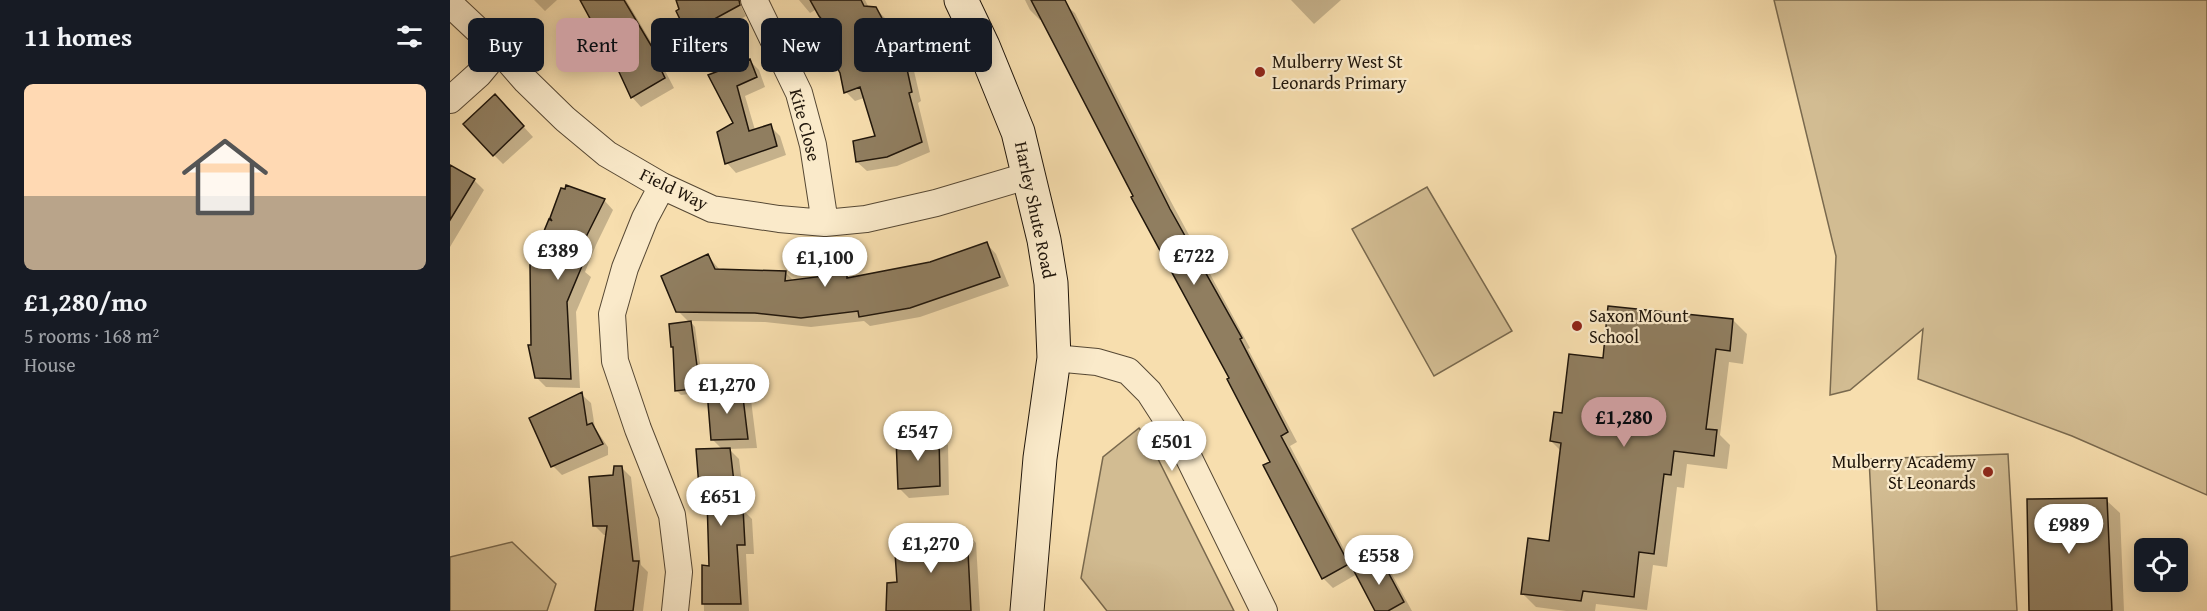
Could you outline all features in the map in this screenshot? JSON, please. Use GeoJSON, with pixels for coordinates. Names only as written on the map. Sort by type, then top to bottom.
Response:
{"type":"FeatureCollection","features":[{"type":"Feature","properties":{"kind":"main road","name":"Harley Shute Road"},"geometry":{"type":"LineString","coordinates":[[961,0],[983,46],[1018,132],[1044,240],[1051,283],[1054,358],[1040,458],[1027,611]]}},
{"type":"Feature","properties":{"kind":"street","name":"Kite Close"},"geometry":{"type":"LineString","coordinates":[[754,0],[799,93],[813,146],[825,223]]}},
{"type":"Feature","properties":{"kind":"street","name":"Field Way"},"geometry":{"type":"LineString","coordinates":[[450,4],[468,21]]}},
{"type":"Feature","properties":{"kind":"street"},"geometry":{"type":"LineString","coordinates":[[450,99],[481,72]]}},
{"type":"Feature","properties":{"kind":"street","name":"Field Way"},"geometry":{"type":"LineString","coordinates":[[518,72],[574,126],[607,154],[662,186],[712,209],[825,223],[867,219],[936,203],[1027,176]]}},
{"type":"Feature","properties":{"kind":"street"},"geometry":{"type":"LineString","coordinates":[[662,186],[645,218],[625,268],[612,314],[615,361],[638,429],[672,515],[679,572],[675,611]]}},
{"type":"Feature","properties":{"kind":"street"},"geometry":{"type":"LineString","coordinates":[[1054,358],[1097,362],[1128,371],[1149,392],[1180,440],[1264,611]]}},
{"type":"Feature","properties":{"kind":"shaded area"},"geometry":{"type":"Polygon","coordinates":[[[1774,0],[2207,0],[2207,495],[2072,436],[1918,379],[1923,329],[1850,390],[1830,395],[1836,256],[1774,0]]]}},
{"type":"Feature","properties":{"kind":"shaded area"},"geometry":{"type":"Polygon","coordinates":[[[1427,187],[1512,331],[1434,376],[1352,229],[1427,187]]]}},
{"type":"Feature","properties":{"kind":"shaded area"},"geometry":{"type":"Polygon","coordinates":[[[1139,428],[1149,441],[1234,611],[1107,611],[1081,578],[1103,457],[1139,428]]]}},
{"type":"Feature","properties":{"kind":"shaded area"},"geometry":{"type":"Polygon","coordinates":[[[2008,454],[2017,611],[1877,611],[1869,459],[2008,454]]]}},
{"type":"Feature","properties":{"kind":"shaded area"},"geometry":{"type":"Polygon","coordinates":[[[512,542],[556,584],[547,611],[450,611],[450,557],[512,542]]]}},
{"type":"Feature","properties":{"kind":"building"},"geometry":{"type":"Polygon","coordinates":[[[580,0],[624,0],[635,18],[590,18],[580,0]]]}},
{"type":"Feature","properties":{"kind":"building"},"geometry":{"type":"Polygon","coordinates":[[[676,0],[739,0],[740,5],[716,18],[679,18],[676,11],[679,9],[676,0]]]}},
{"type":"Feature","properties":{"kind":"building"},"geometry":{"type":"Polygon","coordinates":[[[810,0],[861,0],[864,6],[876,7],[882,18],[854,18],[854,72],[908,72],[912,92],[909,93],[922,142],[887,157],[856,162],[853,141],[875,136],[860,87],[844,93],[839,72],[842,72],[842,18],[821,18],[810,0]]]}},
{"type":"Feature","properties":{"kind":"building"},"geometry":{"type":"Polygon","coordinates":[[[1031,0],[1065,0],[1170,209],[1242,338],[1240,339],[1288,432],[1281,436],[1349,564],[1322,579],[1263,465],[1270,462],[1227,379],[1229,378],[1131,197],[1133,196],[1031,0]]]}},
{"type":"Feature","properties":{"kind":"building"},"geometry":{"type":"Polygon","coordinates":[[[639,25],[651,45],[651,72],[662,72],[665,78],[631,98],[619,72],[639,72],[639,25]]]}},
{"type":"Feature","properties":{"kind":"building"},"geometry":{"type":"Polygon","coordinates":[[[749,59],[757,77],[737,86],[749,131],[771,124],[777,146],[725,164],[717,132],[733,123],[708,75],[716,72],[749,72],[749,59]]]}},
{"type":"Feature","properties":{"kind":"building"},"geometry":{"type":"Polygon","coordinates":[[[495,94],[524,126],[493,156],[463,124],[495,94]]]}},
{"type":"Feature","properties":{"kind":"building"},"geometry":{"type":"Polygon","coordinates":[[[450,165],[475,179],[450,220],[450,165]]]}},
{"type":"Feature","properties":{"kind":"building"},"geometry":{"type":"Polygon","coordinates":[[[566,185],[605,199],[576,264],[582,266],[567,302],[571,379],[535,378],[528,345],[531,345],[530,265],[549,219],[552,221],[550,218],[561,188],[565,189],[566,185]]]}},
{"type":"Feature","properties":{"kind":"building"},"geometry":{"type":"Polygon","coordinates":[[[987,242],[1000,277],[910,308],[859,317],[858,311],[801,318],[755,313],[676,312],[661,276],[708,254],[715,269],[786,271],[785,281],[847,273],[847,278],[930,262],[987,242]]]}},
{"type":"Feature","properties":{"kind":"building"},"geometry":{"type":"Polygon","coordinates":[[[1608,306],[1733,319],[1730,351],[1716,349],[1706,429],[1717,430],[1714,456],[1674,451],[1671,475],[1664,474],[1654,554],[1639,552],[1634,597],[1583,591],[1581,601],[1521,594],[1528,538],[1549,541],[1561,443],[1550,441],[1554,412],[1562,413],[1569,354],[1603,358],[1608,306]]]}},
{"type":"Feature","properties":{"kind":"building"},"geometry":{"type":"Polygon","coordinates":[[[691,321],[700,388],[675,391],[673,347],[671,347],[669,324],[691,321]]]}},
{"type":"Feature","properties":{"kind":"building"},"geometry":{"type":"Polygon","coordinates":[[[742,389],[748,439],[711,440],[707,391],[742,389]]]}},
{"type":"Feature","properties":{"kind":"building"},"geometry":{"type":"Polygon","coordinates":[[[582,392],[587,425],[592,423],[603,444],[551,467],[529,418],[582,392]]]}},
{"type":"Feature","properties":{"kind":"building"},"geometry":{"type":"Polygon","coordinates":[[[939,434],[940,486],[898,489],[896,438],[939,434]]]}},
{"type":"Feature","properties":{"kind":"building"},"geometry":{"type":"Polygon","coordinates":[[[730,448],[737,508],[743,508],[745,545],[737,545],[741,604],[702,604],[702,565],[709,566],[707,499],[700,500],[696,449],[730,448]]]}},
{"type":"Feature","properties":{"kind":"building"},"geometry":{"type":"Polygon","coordinates":[[[614,466],[622,466],[633,561],[639,561],[633,611],[595,611],[607,526],[593,526],[589,477],[613,475],[614,466]]]}},
{"type":"Feature","properties":{"kind":"building"},"geometry":{"type":"Polygon","coordinates":[[[2107,498],[2112,611],[2029,611],[2027,499],[2107,498]]]}},
{"type":"Feature","properties":{"kind":"building"},"geometry":{"type":"Polygon","coordinates":[[[967,532],[971,611],[886,611],[887,583],[897,582],[894,538],[967,532]]]}},
{"type":"Feature","properties":{"kind":"building"},"geometry":{"type":"Polygon","coordinates":[[[1380,557],[1404,602],[1388,611],[1375,611],[1354,571],[1380,557]]]}},
{"type":"Feature","properties":{"kind":"place","name":"Mulberry West St Leonards Primary"},"geometry":{"type":"Point","coordinates":[1260,72]}},
{"type":"Feature","properties":{"kind":"place","name":"Saxon Mount School"},"geometry":{"type":"Point","coordinates":[1577,326]}},
{"type":"Feature","properties":{"kind":"place","name":"Mulberry Academy St Leonards"},"geometry":{"type":"Point","coordinates":[1988,472]}}]}
